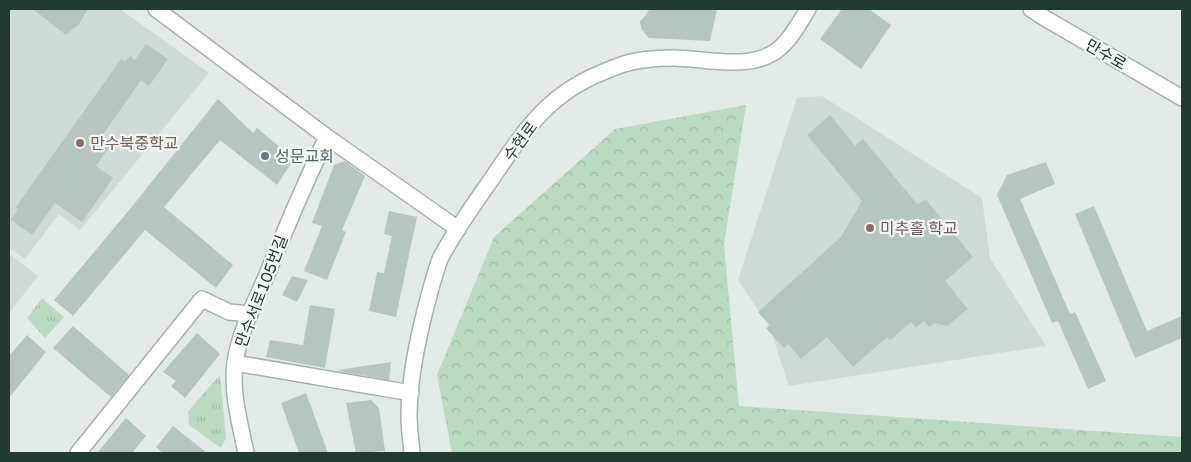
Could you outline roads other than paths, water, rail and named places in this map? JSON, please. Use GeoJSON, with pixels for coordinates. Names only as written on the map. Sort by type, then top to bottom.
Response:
{"type":"FeatureCollection","features":[{"type":"Feature","properties":{"kind":"street"},"geometry":{"type":"LineString","coordinates":[[156,9],[327,137],[458,229]]}},
{"type":"Feature","properties":{"kind":"street","name":"수현로"},"geometry":{"type":"LineString","coordinates":[[412,453],[409,415],[412,374],[419,335],[441,258],[458,229],[517,142],[546,108],[565,92],[580,83],[626,64],[647,59],[674,58],[731,62],[758,60],[769,56],[782,47],[796,30],[808,9]]}},
{"type":"Feature","properties":{"kind":"street","name":"만수로"},"geometry":{"type":"LineString","coordinates":[[1031,9],[1182,98]]}},
{"type":"Feature","properties":{"kind":"street","name":"만수서로105번길"},"geometry":{"type":"LineString","coordinates":[[246,453],[235,395],[235,363],[238,349],[250,314],[307,179],[327,137]]}},
{"type":"Feature","properties":{"kind":"street"},"geometry":{"type":"LineString","coordinates":[[78,453],[202,300],[228,312],[250,314]]}},
{"type":"Feature","properties":{"kind":"street"},"geometry":{"type":"LineString","coordinates":[[235,363],[411,393]]}},
{"type":"Feature","properties":{"kind":"place","name":"만수북중학교"},"geometry":{"type":"Point","coordinates":[80,143]}},
{"type":"Feature","properties":{"kind":"place","name":"성문교회"},"geometry":{"type":"Point","coordinates":[265,156]}},
{"type":"Feature","properties":{"kind":"place","name":"미추홀 학교"},"geometry":{"type":"Point","coordinates":[870,228]}}]}
